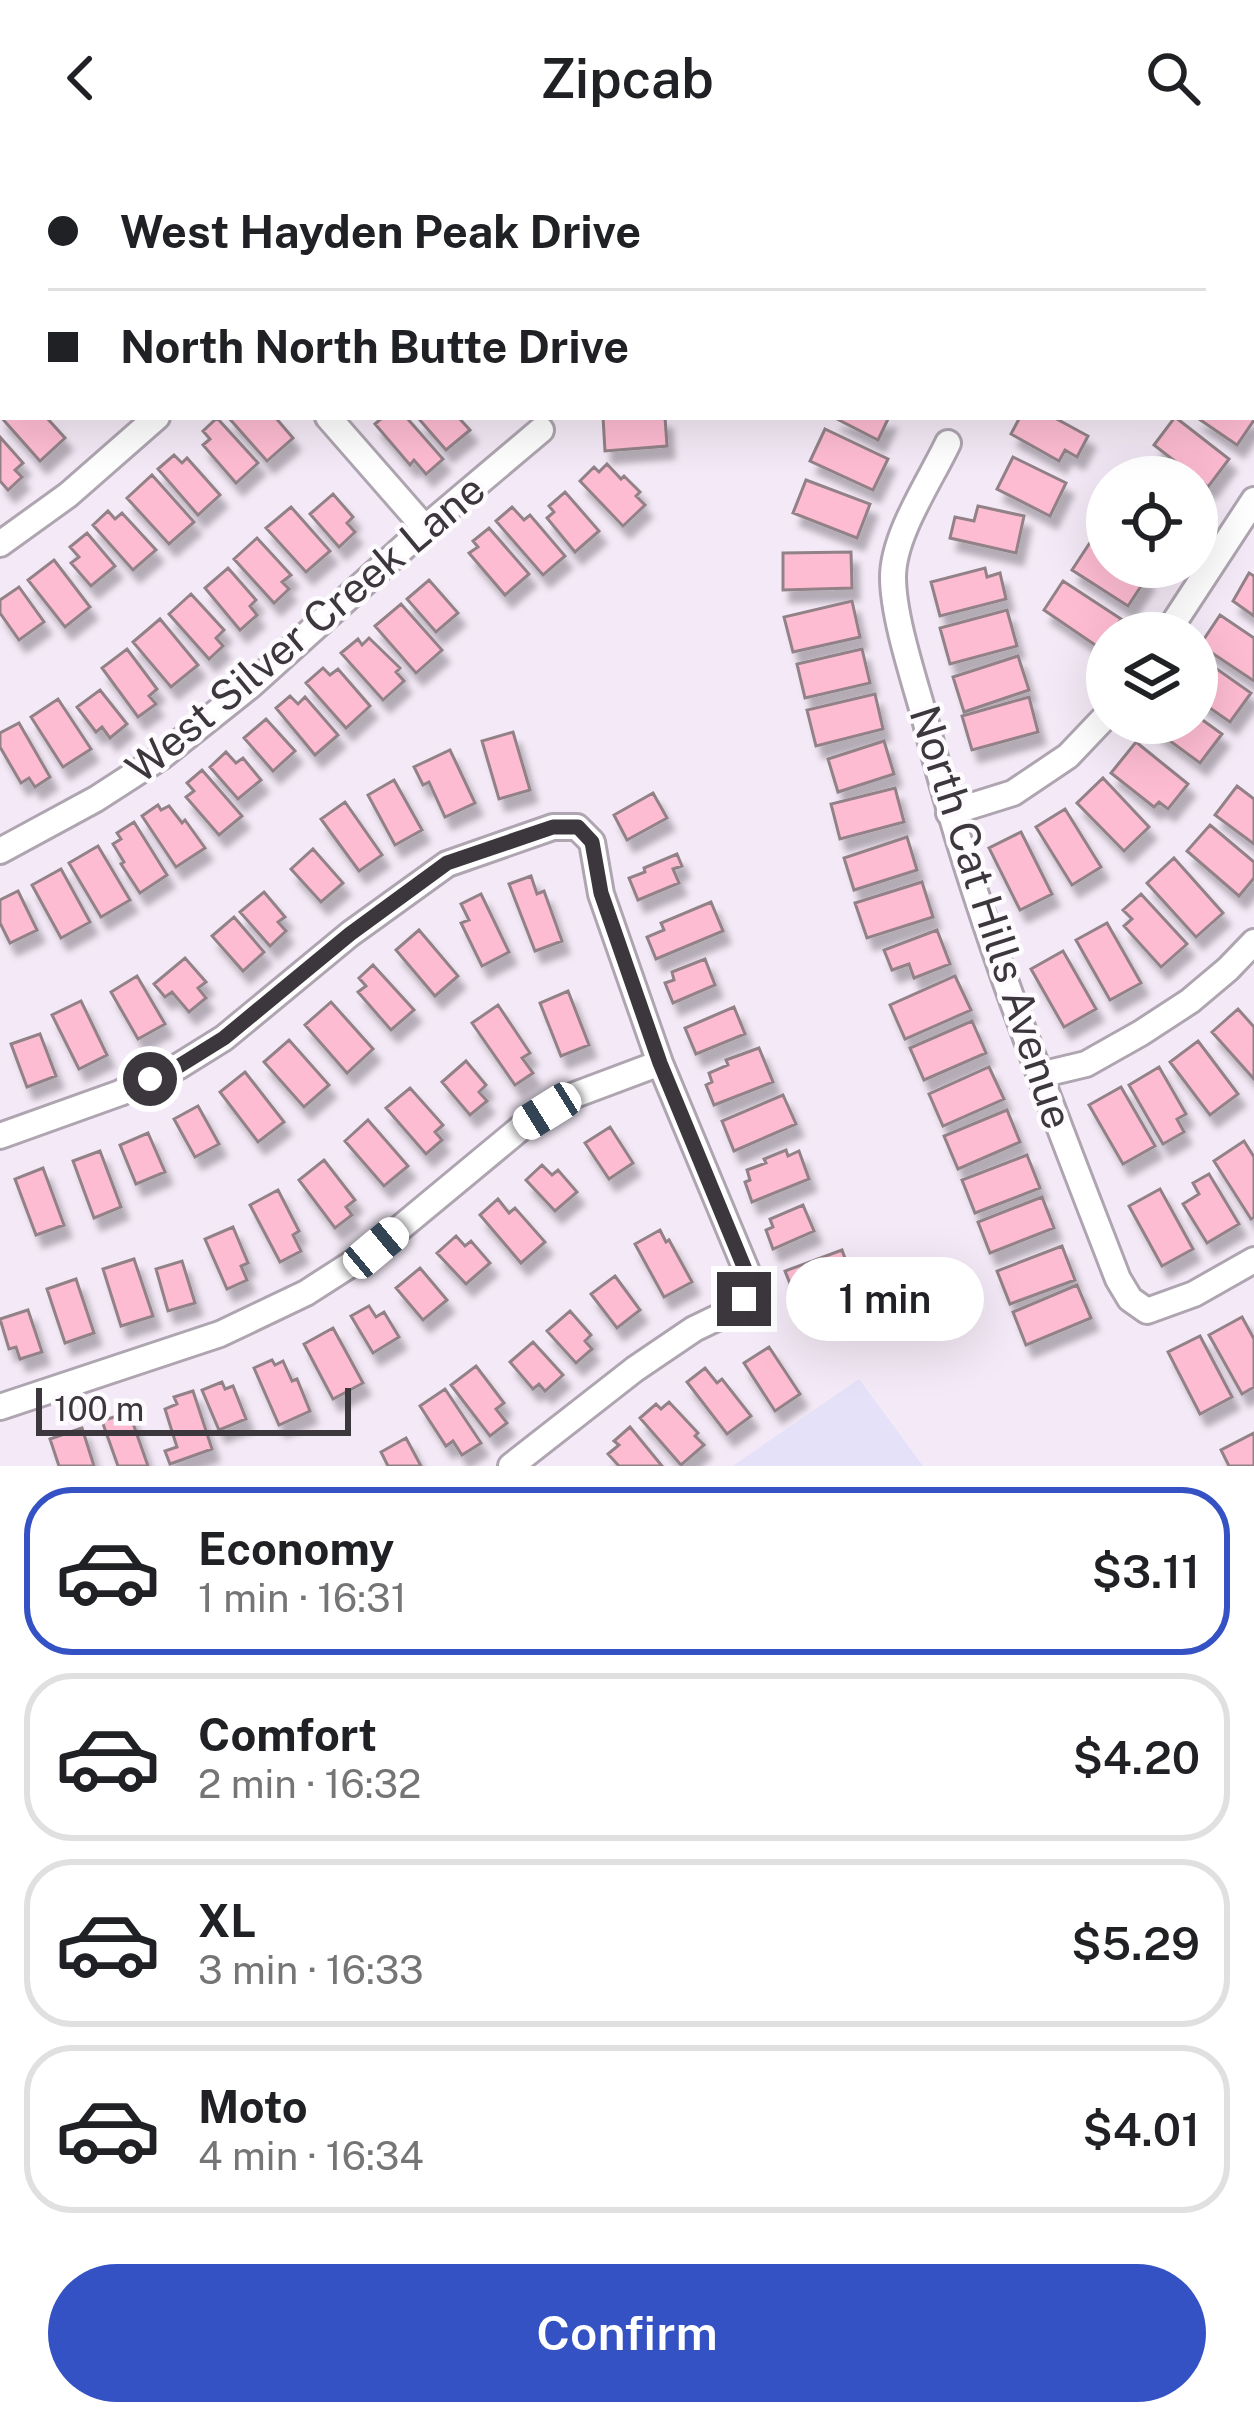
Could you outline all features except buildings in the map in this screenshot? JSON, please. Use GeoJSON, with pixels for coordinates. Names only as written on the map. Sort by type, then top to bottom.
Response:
{"type":"FeatureCollection","features":[{"type":"Feature","properties":{"kind":"street"},"geometry":{"type":"LineString","coordinates":[[0,544],[68,495],[154,420]]}},
{"type":"Feature","properties":{"kind":"street"},"geometry":{"type":"LineString","coordinates":[[331,420],[425,528]]}},
{"type":"Feature","properties":{"kind":"street","name":"West Silver Creek Lane"},"geometry":{"type":"LineString","coordinates":[[0,851],[161,757],[250,686],[542,430]]}},
{"type":"Feature","properties":{"kind":"street","name":"North Cat Hills Avenue"},"geometry":{"type":"LineString","coordinates":[[948,443],[898,546],[893,578],[949,813],[1040,1076],[1118,1279],[1130,1299],[1147,1311],[1194,1294],[1254,1260]]}},
{"type":"Feature","properties":{"kind":"street"},"geometry":{"type":"LineString","coordinates":[[1181,612],[1254,500]]}},
{"type":"Feature","properties":{"kind":"street"},"geometry":{"type":"LineString","coordinates":[[949,813],[1013,793],[1086,737]]}},
{"type":"Feature","properties":{"kind":"street"},"geometry":{"type":"LineString","coordinates":[[0,1136],[120,1093],[209,1048],[396,898],[447,863],[553,827],[578,827],[592,842],[601,893],[660,1063],[749,1279],[744,1299],[725,1314],[635,1369],[511,1466]]}},
{"type":"Feature","properties":{"kind":"street"},"geometry":{"type":"LineString","coordinates":[[1040,1076],[1086,1064],[1141,1034],[1190,1001],[1254,942]]}},
{"type":"Feature","properties":{"kind":"street"},"geometry":{"type":"LineString","coordinates":[[0,1408],[220,1334],[305,1293],[376,1248],[522,1127],[572,1096],[660,1063]]}},
{"type":"Feature","properties":{"kind":"shaded area"},"geometry":{"type":"Polygon","coordinates":[[[859,1379],[923,1466],[733,1466],[740,1461],[859,1379]]]}},
{"type":"Feature","properties":{"kind":"route"},"geometry":{"type":"LineString","coordinates":[[150,1079],[224,1038],[350,934],[447,863],[553,827],[578,827],[592,842],[601,893],[660,1063],[749,1279],[744,1299]]}}]}
